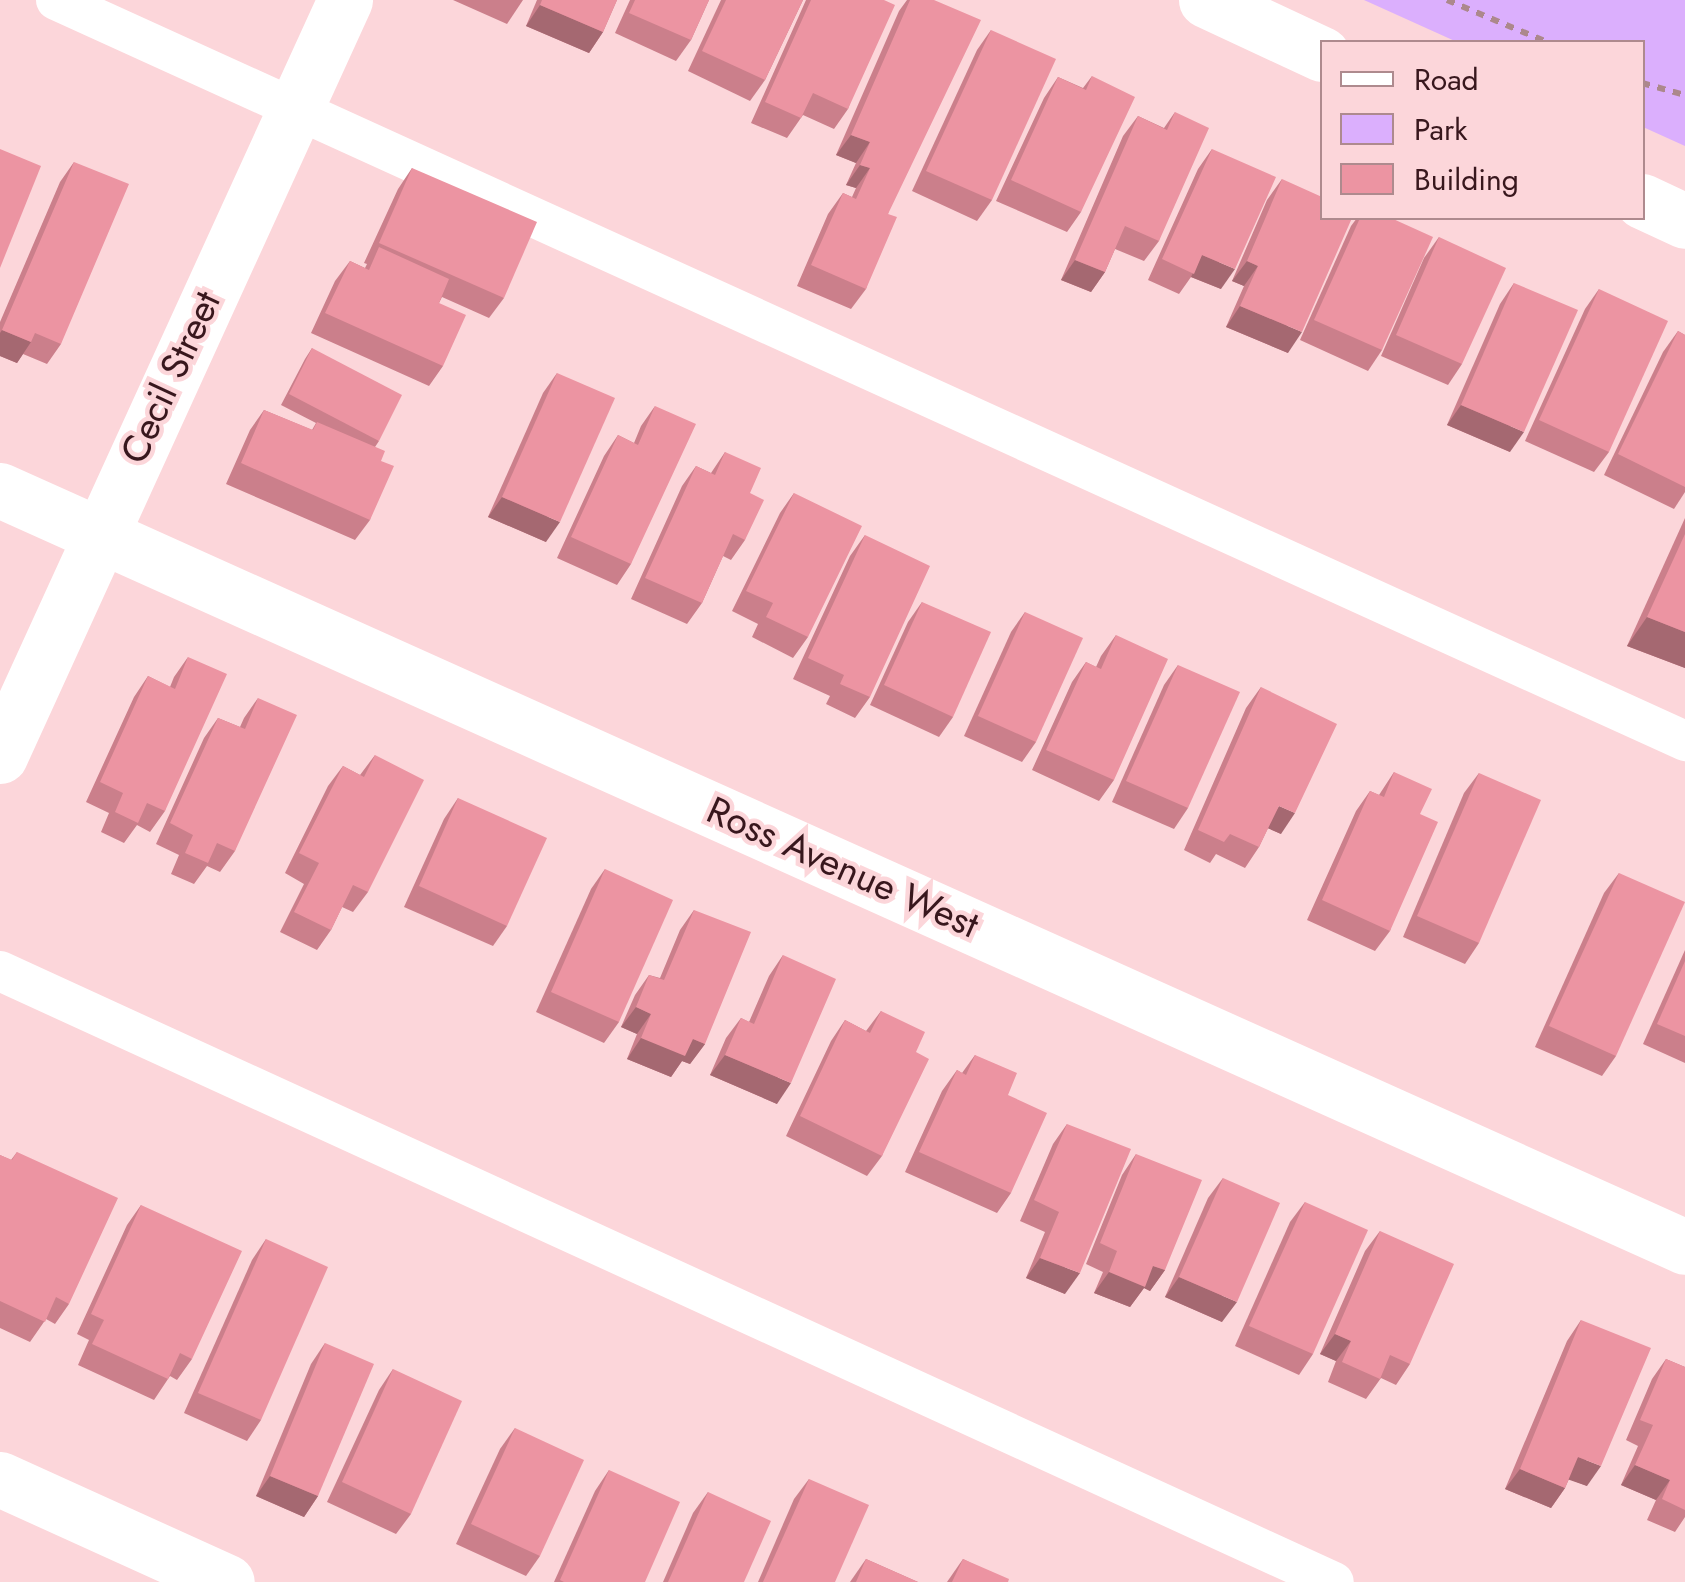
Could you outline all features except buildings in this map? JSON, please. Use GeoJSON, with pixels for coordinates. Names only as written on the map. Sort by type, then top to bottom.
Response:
{"type":"FeatureCollection","features":[{"type":"Feature","properties":{"kind":"street","name":"Cecil Street"},"geometry":{"type":"LineString","coordinates":[[0,756],[98,533],[345,0]]}},
{"type":"Feature","properties":{"kind":"street"},"geometry":{"type":"LineString","coordinates":[[1206,0],[1320,53]]}},
{"type":"Feature","properties":{"kind":"street"},"geometry":{"type":"LineString","coordinates":[[1645,203],[1685,221]]}},
{"type":"Feature","properties":{"kind":"street","name":"Ross Avenue West"},"geometry":{"type":"LineString","coordinates":[[0,490],[1685,1247]]}},
{"type":"Feature","properties":{"kind":"street"},"geometry":{"type":"LineString","coordinates":[[0,1478],[227,1582]]}},
{"type":"Feature","properties":{"kind":"lane"},"geometry":{"type":"LineString","coordinates":[[56,0],[1685,741]]}},
{"type":"Feature","properties":{"kind":"lane"},"geometry":{"type":"LineString","coordinates":[[0,971],[1334,1582]]}},
{"type":"Feature","properties":{"kind":"path"},"geometry":{"type":"LineString","coordinates":[[1447,0],[1543,40]]}},
{"type":"Feature","properties":{"kind":"path"},"geometry":{"type":"LineString","coordinates":[[1645,84],[1685,96]]}},
{"type":"Feature","properties":{"kind":"green space"},"geometry":{"type":"Polygon","coordinates":[[[1364,0],[1685,0],[1685,146],[1645,128],[1645,40],[1453,40],[1364,0]]]}}]}
